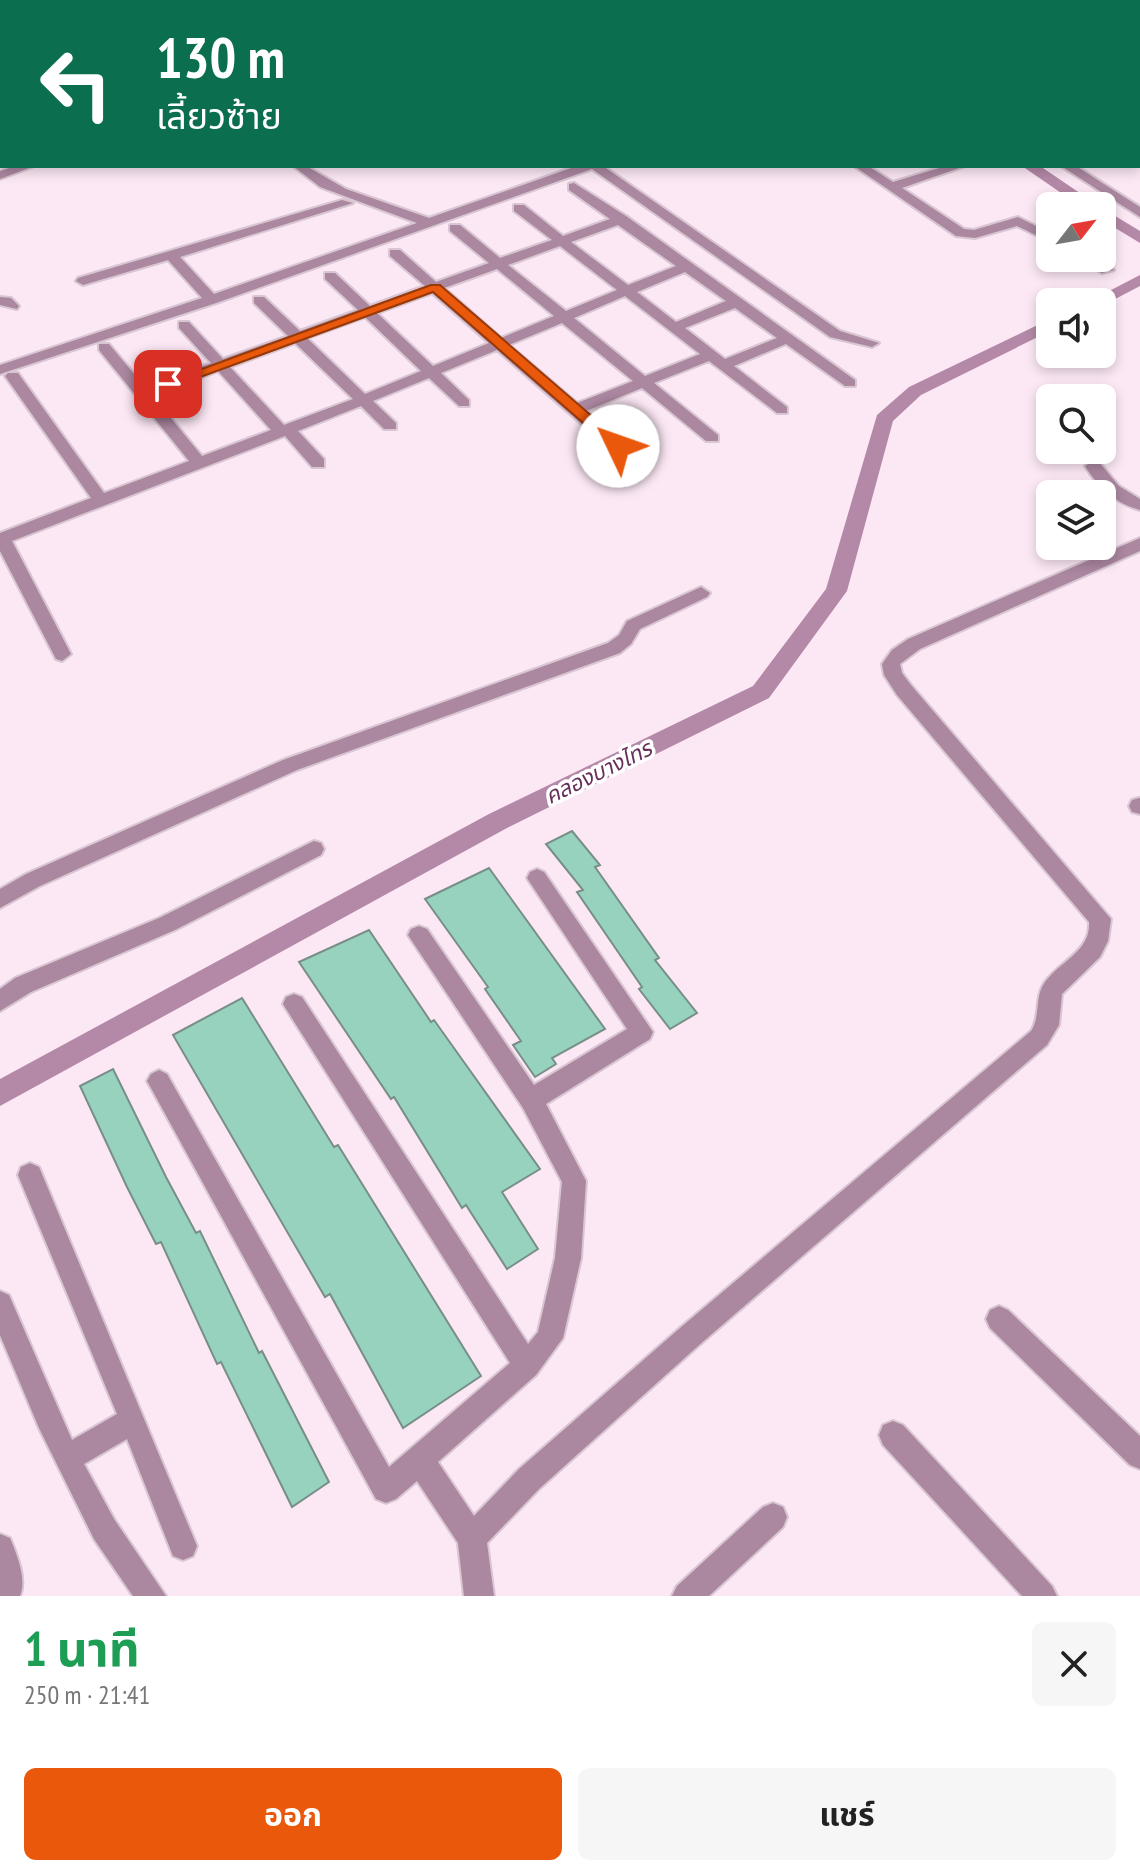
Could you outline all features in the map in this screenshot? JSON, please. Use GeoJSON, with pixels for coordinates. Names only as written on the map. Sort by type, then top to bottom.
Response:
{"type":"FeatureCollection","features":[{"type":"Feature","properties":{"kind":"street"},"geometry":{"type":"LineString","coordinates":[[0,175],[22,168]]}},
{"type":"Feature","properties":{"kind":"street"},"geometry":{"type":"LineString","coordinates":[[301,168],[327,186],[394,207],[428,223]]}},
{"type":"Feature","properties":{"kind":"street"},"geometry":{"type":"LineString","coordinates":[[101,501],[6,373],[583,168]]}},
{"type":"Feature","properties":{"kind":"street"},"geometry":{"type":"LineString","coordinates":[[598,168],[835,334],[872,343]]}},
{"type":"Feature","properties":{"kind":"street"},"geometry":{"type":"LineString","coordinates":[[863,168],[961,233],[975,234],[1018,221],[1036,231]]}},
{"type":"Feature","properties":{"kind":"street"},"geometry":{"type":"LineString","coordinates":[[891,187],[953,168]]}},
{"type":"Feature","properties":{"kind":"street"},"geometry":{"type":"LineString","coordinates":[[1070,168],[1140,213]]}},
{"type":"Feature","properties":{"kind":"street"},"geometry":{"type":"LineString","coordinates":[[574,187],[850,383]]}},
{"type":"Feature","properties":{"kind":"street"},"geometry":{"type":"LineString","coordinates":[[83,281],[347,203]]}},
{"type":"Feature","properties":{"kind":"street"},"geometry":{"type":"LineString","coordinates":[[519,208],[782,410]]}},
{"type":"Feature","properties":{"kind":"street"},"geometry":{"type":"LineString","coordinates":[[141,394],[621,219]]}},
{"type":"Feature","properties":{"kind":"street"},"geometry":{"type":"LineString","coordinates":[[455,228],[712,438]]}},
{"type":"Feature","properties":{"kind":"street"},"geometry":{"type":"LineString","coordinates":[[395,253],[639,465]]}},
{"type":"Feature","properties":{"kind":"street"},"geometry":{"type":"LineString","coordinates":[[171,255],[211,300]]}},
{"type":"Feature","properties":{"kind":"street"},"geometry":{"type":"LineString","coordinates":[[62,654],[1,538],[365,400],[687,266]]}},
{"type":"Feature","properties":{"kind":"street"},"geometry":{"type":"LineString","coordinates":[[330,276],[464,403]]}},
{"type":"Feature","properties":{"kind":"street"},"geometry":{"type":"LineString","coordinates":[[259,300],[390,426]]}},
{"type":"Feature","properties":{"kind":"street"},"geometry":{"type":"LineString","coordinates":[[675,327],[736,302]]}},
{"type":"Feature","properties":{"kind":"street"},"geometry":{"type":"LineString","coordinates":[[184,325],[318,463]]}},
{"type":"Feature","properties":{"kind":"street"},"geometry":{"type":"LineString","coordinates":[[577,409],[644,381],[788,338]]}},
{"type":"Feature","properties":{"kind":"street"},"geometry":{"type":"LineString","coordinates":[[104,347],[200,464]]}},
{"type":"Feature","properties":{"kind":"street"},"geometry":{"type":"LineString","coordinates":[[1093,466],[1103,483],[1115,493],[1140,505]]}},
{"type":"Feature","properties":{"kind":"street"},"geometry":{"type":"LineString","coordinates":[[472,1538],[510,1497],[689,1337],[1039,1038],[1048,1025],[1051,991],[1094,949],[1102,928],[1100,919],[898,683],[890,666],[893,657],[914,644],[1140,544]]}},
{"type":"Feature","properties":{"kind":"street"},"geometry":{"type":"LineString","coordinates":[[0,899],[33,880],[290,765],[614,648],[625,639],[633,625],[701,593]]}},
{"type":"Feature","properties":{"kind":"street"},"geometry":{"type":"LineString","coordinates":[[0,1001],[23,985],[167,924],[314,849]]}},
{"type":"Feature","properties":{"kind":"street"},"geometry":{"type":"LineString","coordinates":[[531,1100],[642,1032],[537,878]]}},
{"type":"Feature","properties":{"kind":"street"},"geometry":{"type":"LineString","coordinates":[[159,1081],[386,1489],[527,1366],[550,1338],[568,1258],[574,1181],[531,1100],[419,935]]}},
{"type":"Feature","properties":{"kind":"street"},"geometry":{"type":"LineString","coordinates":[[294,1004],[527,1366]]}},
{"type":"Feature","properties":{"kind":"street"},"geometry":{"type":"LineString","coordinates":[[30,1175],[183,1546]]}},
{"type":"Feature","properties":{"kind":"street"},"geometry":{"type":"LineString","coordinates":[[0,1304],[6,1336],[67,1459],[122,1562],[151,1596]]}},
{"type":"Feature","properties":{"kind":"street"},"geometry":{"type":"LineString","coordinates":[[999,1319],[1140,1455]]}},
{"type":"Feature","properties":{"kind":"street"},"geometry":{"type":"LineString","coordinates":[[67,1459],[133,1420]]}},
{"type":"Feature","properties":{"kind":"street"},"geometry":{"type":"LineString","coordinates":[[893,1435],[1042,1596]]}},
{"type":"Feature","properties":{"kind":"street"},"geometry":{"type":"LineString","coordinates":[[420,1461],[472,1538],[479,1596]]}},
{"type":"Feature","properties":{"kind":"street"},"geometry":{"type":"LineString","coordinates":[[687,1596],[773,1517]]}},
{"type":"Feature","properties":{"kind":"street"},"geometry":{"type":"LineString","coordinates":[[0,1548],[9,1586],[2,1596]]}},
{"type":"Feature","properties":{"kind":"building"},"geometry":{"type":"Polygon","coordinates":[[[572,831],[600,865],[595,867],[659,958],[655,960],[697,1013],[670,1029],[639,989],[642,987],[577,892],[583,890],[546,844],[572,831]]]}},
{"type":"Feature","properties":{"kind":"building"},"geometry":{"type":"Polygon","coordinates":[[[489,868],[605,1029],[552,1058],[556,1064],[535,1077],[513,1045],[521,1041],[485,989],[488,987],[425,899],[489,868]]]}},
{"type":"Feature","properties":{"kind":"building"},"geometry":{"type":"Polygon","coordinates":[[[369,930],[431,1022],[434,1020],[540,1169],[502,1192],[538,1249],[507,1269],[466,1205],[462,1208],[394,1097],[391,1099],[299,962],[369,930]]]}},
{"type":"Feature","properties":{"kind":"building"},"geometry":{"type":"Polygon","coordinates":[[[242,998],[334,1147],[338,1145],[481,1376],[403,1428],[330,1294],[325,1297],[173,1035],[242,998]]]}},
{"type":"Feature","properties":{"kind":"building"},"geometry":{"type":"Polygon","coordinates":[[[113,1069],[166,1177],[196,1233],[200,1231],[259,1353],[262,1351],[329,1482],[292,1507],[221,1362],[217,1364],[161,1242],[156,1244],[127,1187],[80,1086],[113,1069]]]}},
{"type":"Feature","properties":{"kind":"waterway"},"geometry":{"type":"LineString","coordinates":[[1033,168],[1070,192]]}},
{"type":"Feature","properties":{"kind":"waterway"},"geometry":{"type":"LineString","coordinates":[[1116,222],[1140,238]]}},
{"type":"Feature","properties":{"kind":"waterway","name":"คลองบางไทร"},"geometry":{"type":"LineString","coordinates":[[1116,292],[1140,280]]}},
{"type":"Feature","properties":{"kind":"waterway","name":"คลองบางไทร"},"geometry":{"type":"LineString","coordinates":[[0,1093],[498,821],[761,692],[836,591],[884,419],[915,391],[1036,331]]}},
{"type":"Feature","properties":{"kind":"route"},"geometry":{"type":"LineString","coordinates":[[168,384],[435,287],[618,446]]}}]}
